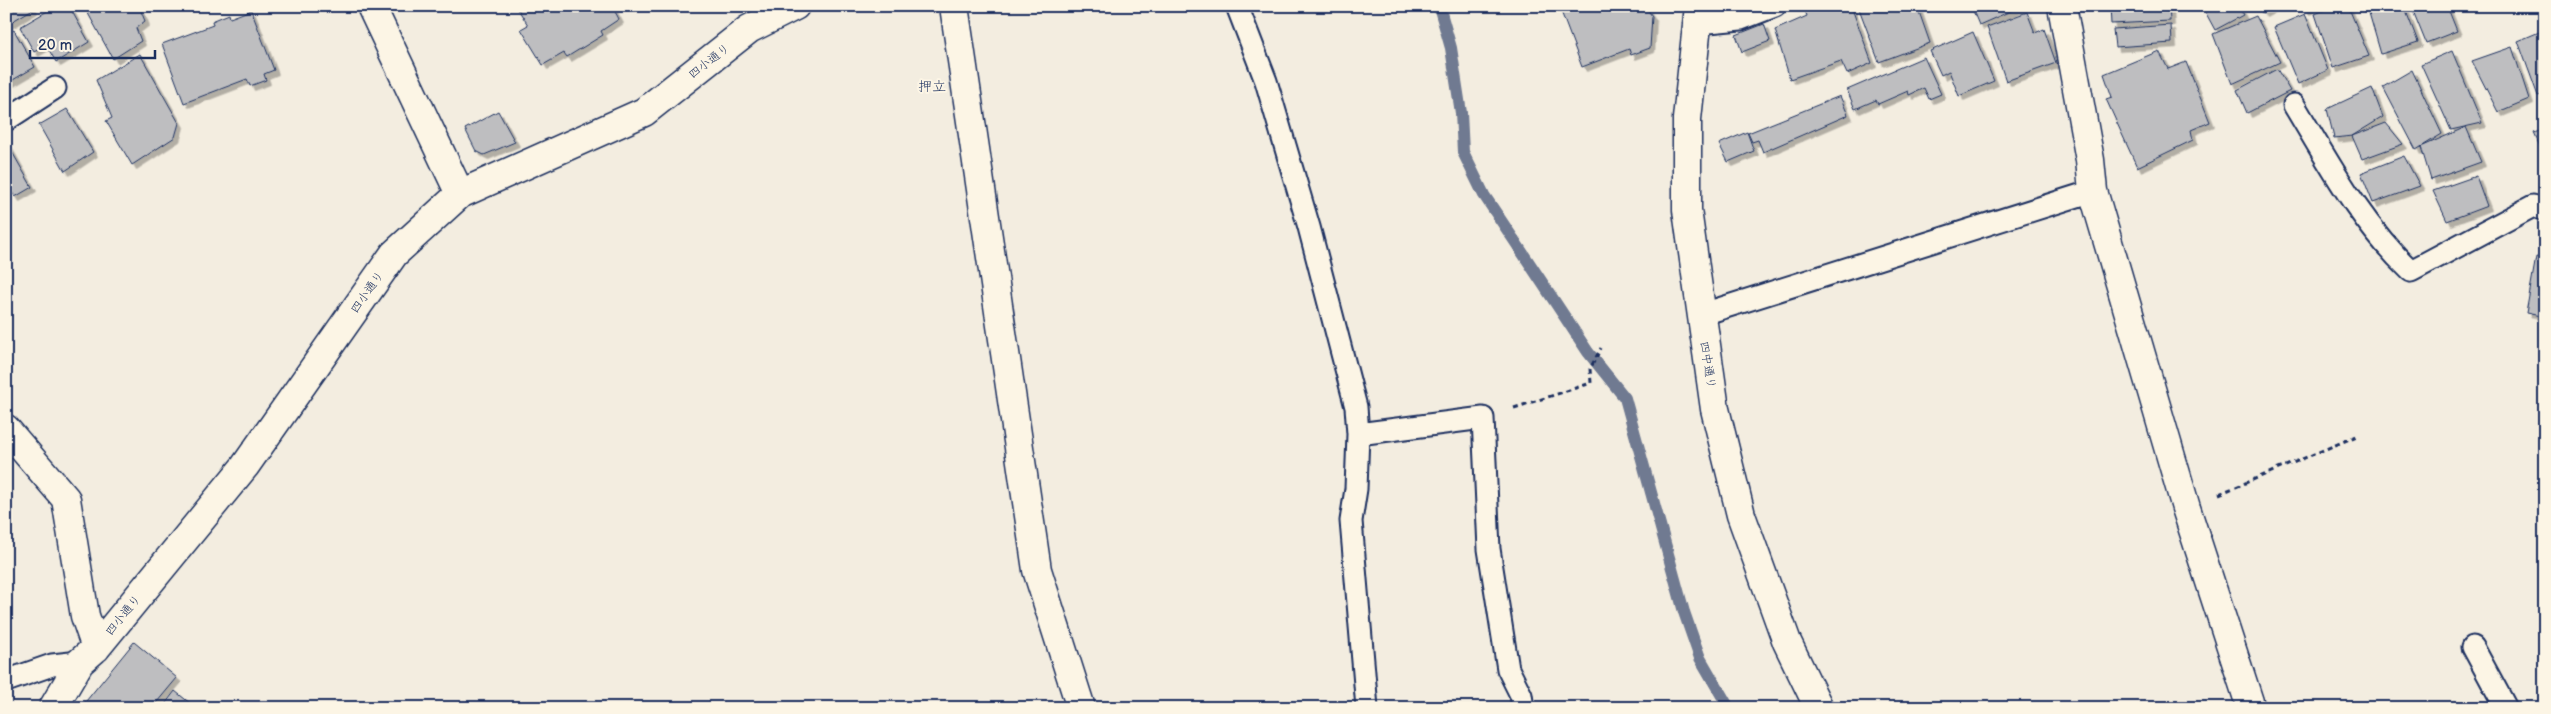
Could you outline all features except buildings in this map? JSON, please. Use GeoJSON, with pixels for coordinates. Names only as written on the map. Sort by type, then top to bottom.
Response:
{"type":"FeatureCollection","features":[{"type":"Feature","properties":{"kind":"street"},"geometry":{"type":"LineString","coordinates":[[370,6],[460,194]]}},
{"type":"Feature","properties":{"kind":"street","name":"四小通り"},"geometry":{"type":"LineString","coordinates":[[58,705],[88,655],[245,466],[394,254],[460,194],[644,112],[749,29],[795,6]]}},
{"type":"Feature","properties":{"kind":"street"},"geometry":{"type":"LineString","coordinates":[[954,6],[1036,570],[1081,708]]}},
{"type":"Feature","properties":{"kind":"street"},"geometry":{"type":"LineString","coordinates":[[2062,6],[2090,160],[2093,191],[2186,508],[2251,708]]}},
{"type":"Feature","properties":{"kind":"street","name":"四中通り"},"geometry":{"type":"LineString","coordinates":[[1699,14],[1687,120],[1687,210],[1700,315],[1715,409],[1741,515],[1786,642],[1819,708]]}},
{"type":"Feature","properties":{"kind":"street"},"geometry":{"type":"LineString","coordinates":[[6,429],[66,499],[85,616],[88,655]]}},
{"type":"Feature","properties":{"kind":"lane"},"geometry":{"type":"LineString","coordinates":[[1237,6],[1266,80],[1309,227],[1356,406],[1358,434],[1356,489],[1351,521],[1367,708]]}},
{"type":"Feature","properties":{"kind":"lane"},"geometry":{"type":"LineString","coordinates":[[1699,14],[1741,19],[1775,6]]}},
{"type":"Feature","properties":{"kind":"lane"},"geometry":{"type":"LineString","coordinates":[[6,120],[55,88]]}},
{"type":"Feature","properties":{"kind":"lane"},"geometry":{"type":"LineString","coordinates":[[2294,105],[2356,207],[2388,249],[2411,271],[2533,206],[2545,210]]}},
{"type":"Feature","properties":{"kind":"lane"},"geometry":{"type":"LineString","coordinates":[[1700,315],[2093,191]]}},
{"type":"Feature","properties":{"kind":"lane"},"geometry":{"type":"LineString","coordinates":[[1358,434],[1482,418],[1489,548],[1508,669],[1521,696],[1523,708]]}},
{"type":"Feature","properties":{"kind":"lane"},"geometry":{"type":"LineString","coordinates":[[2473,647],[2506,708]]}},
{"type":"Feature","properties":{"kind":"lane"},"geometry":{"type":"LineString","coordinates":[[6,681],[88,655]]}},
{"type":"Feature","properties":{"kind":"path"},"geometry":{"type":"LineString","coordinates":[[1482,418],[1591,383],[1590,369],[1601,348]]}},
{"type":"Feature","properties":{"kind":"path"},"geometry":{"type":"LineString","coordinates":[[2186,508],[2359,435]]}},
{"type":"Feature","properties":{"kind":"waterway"},"geometry":{"type":"LineString","coordinates":[[1439,6],[1451,48],[1461,113],[1463,152],[1484,195],[1588,352],[1625,398],[1684,612],[1700,658],[1729,708]]}},
{"type":"Feature","properties":{"kind":"district","name":"押立"},"geometry":{"type":"Point","coordinates":[932,86]}}]}
